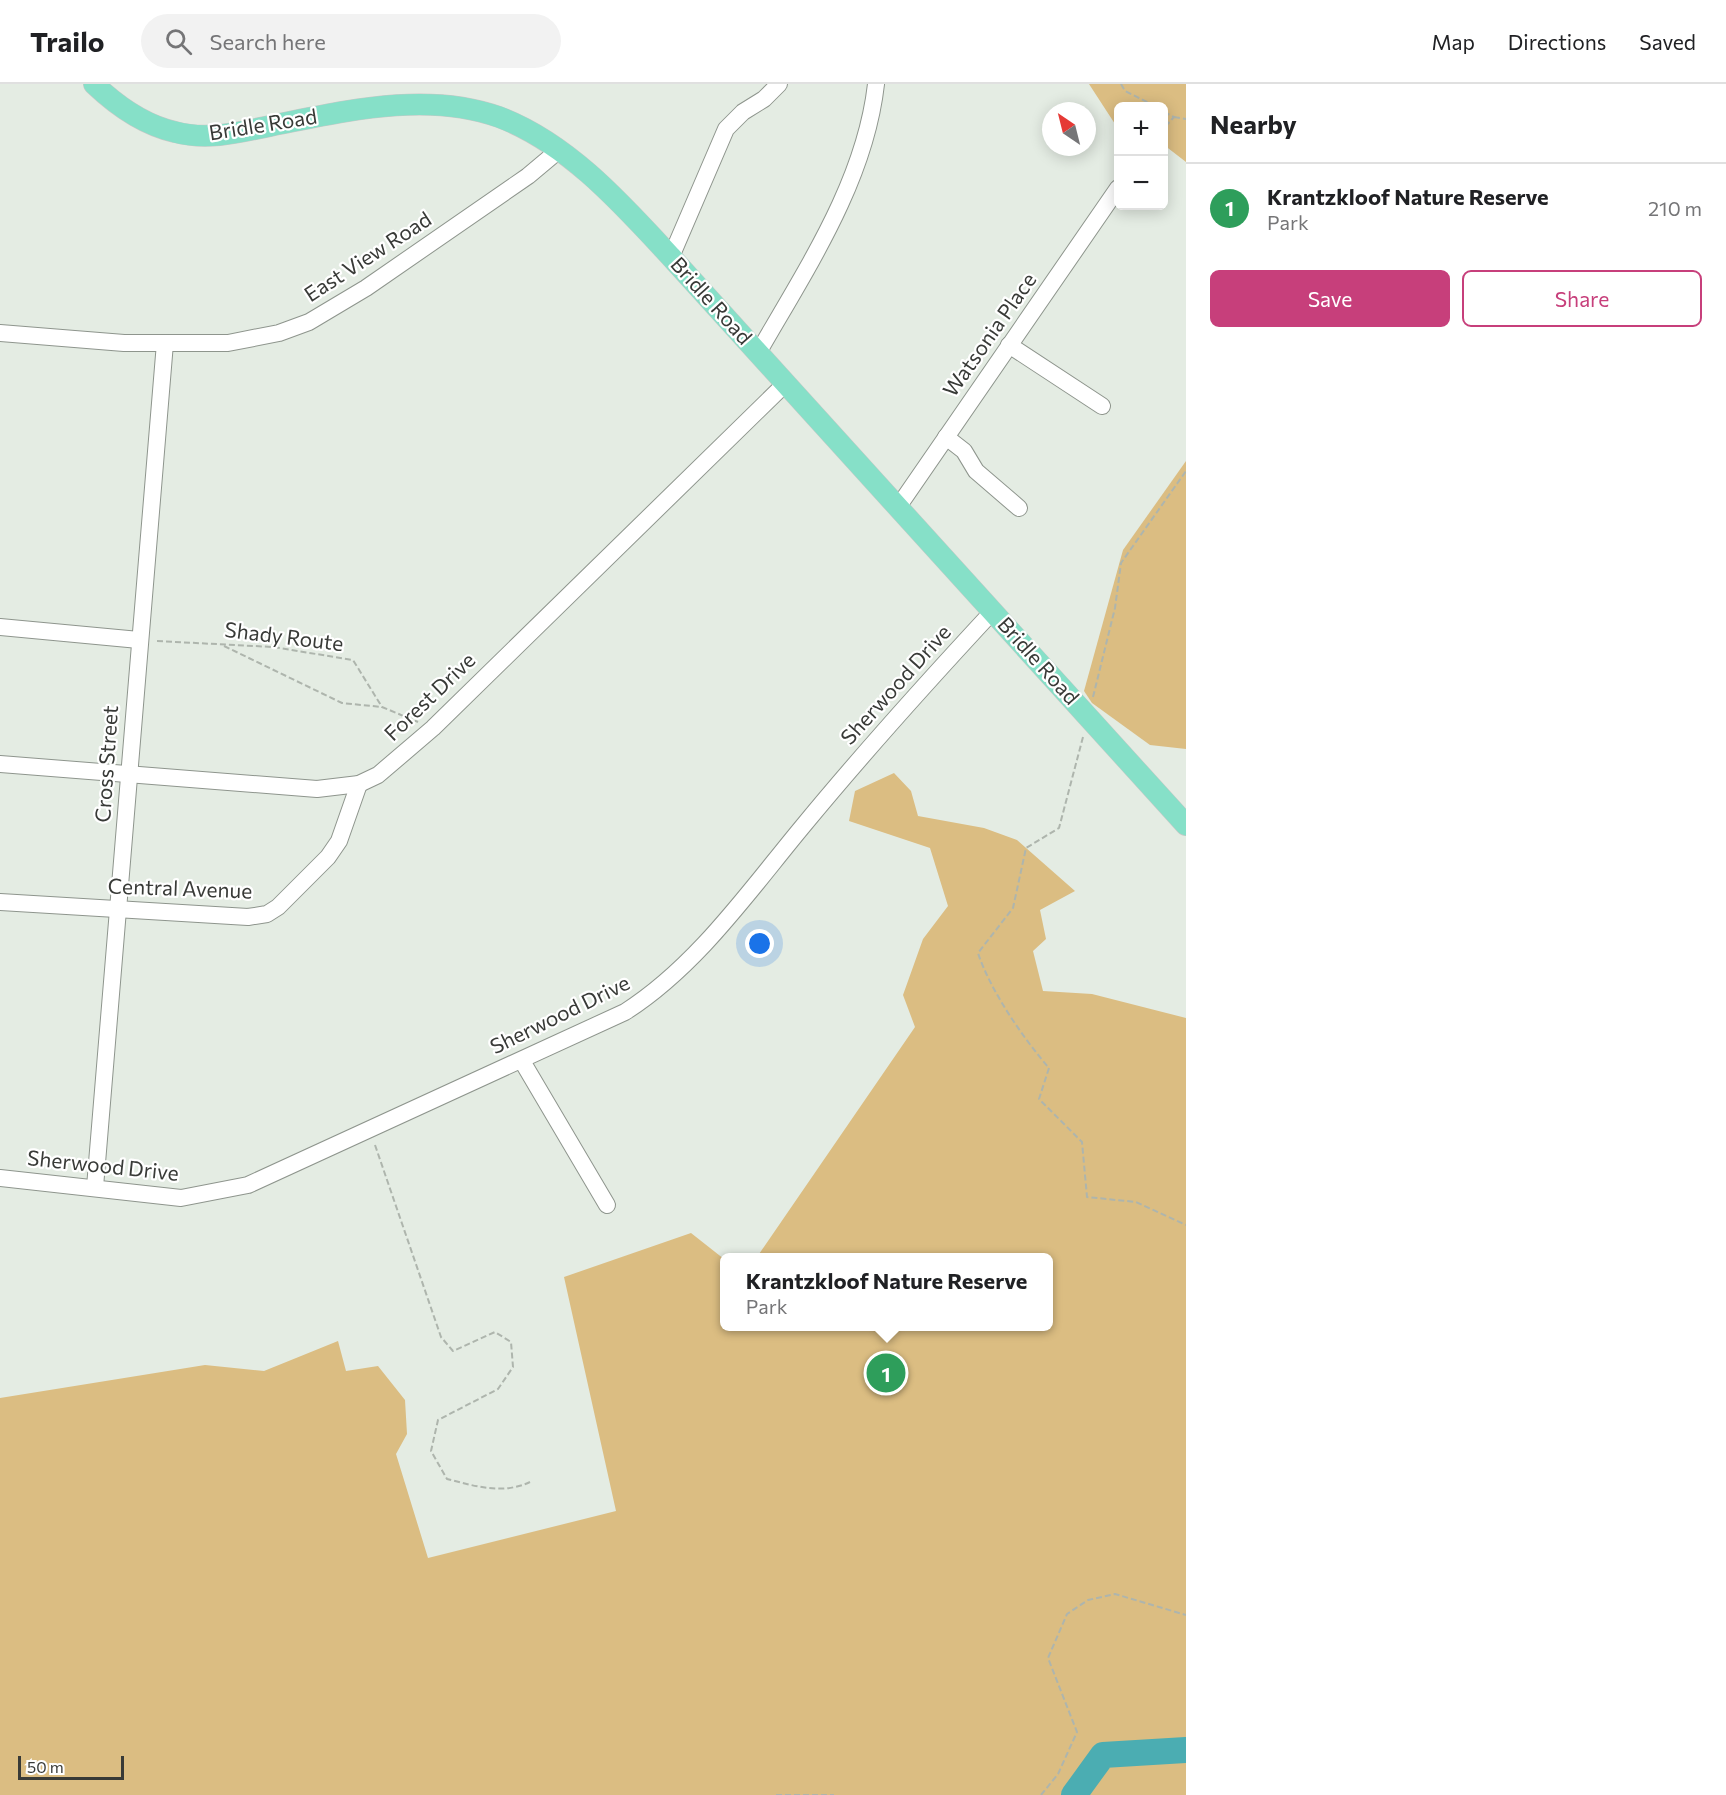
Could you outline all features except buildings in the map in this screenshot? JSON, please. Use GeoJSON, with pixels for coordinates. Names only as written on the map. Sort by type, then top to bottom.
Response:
{"type":"FeatureCollection","features":[{"type":"Feature","properties":{"kind":"main road","name":"Bridle Road"},"geometry":{"type":"LineString","coordinates":[[94,84],[129,112],[177,133],[223,135],[358,110],[406,105],[437,105],[466,108],[500,117],[559,150],[598,183],[670,257],[1186,825]]}},
{"type":"Feature","properties":{"kind":"street"},"geometry":{"type":"LineString","coordinates":[[670,257],[726,129],[779,84]]}},
{"type":"Feature","properties":{"kind":"street"},"geometry":{"type":"LineString","coordinates":[[758,353],[811,260],[853,176],[873,113],[876,84]]}},
{"type":"Feature","properties":{"kind":"street","name":"East View Road"},"geometry":{"type":"LineString","coordinates":[[0,333],[124,343],[228,343],[279,333],[309,322],[366,288],[495,199],[559,150]]}},
{"type":"Feature","properties":{"kind":"street","name":"Watsonia Place"},"geometry":{"type":"LineString","coordinates":[[898,507],[1114,195]]}},
{"type":"Feature","properties":{"kind":"street","name":"Cross Street"},"geometry":{"type":"LineString","coordinates":[[95,1187],[165,343]]}},
{"type":"Feature","properties":{"kind":"street"},"geometry":{"type":"LineString","coordinates":[[1009,345],[1102,406]]}},
{"type":"Feature","properties":{"kind":"street","name":"Forest Drive"},"geometry":{"type":"LineString","coordinates":[[0,764],[129,776],[317,789],[359,784],[378,776],[433,728],[786,383]]}},
{"type":"Feature","properties":{"kind":"street"},"geometry":{"type":"LineString","coordinates":[[946,437],[964,451],[975,471],[1020,508]]}},
{"type":"Feature","properties":{"kind":"street","name":"Sherwood Drive"},"geometry":{"type":"LineString","coordinates":[[0,1178],[181,1198],[248,1185],[370,1131],[625,1012],[672,977],[749,892],[916,694],[993,611]]}},
{"type":"Feature","properties":{"kind":"street"},"geometry":{"type":"LineString","coordinates":[[0,627],[139,639]]}},
{"type":"Feature","properties":{"kind":"street","name":"Central Avenue"},"geometry":{"type":"LineString","coordinates":[[0,902],[248,917],[267,914],[278,907],[328,857],[339,841],[359,784]]}},
{"type":"Feature","properties":{"kind":"street"},"geometry":{"type":"LineString","coordinates":[[522,1060],[607,1205]]}},
{"type":"Feature","properties":{"kind":"path"},"geometry":{"type":"LineString","coordinates":[[1121,84],[1125,91],[1147,102]]}},
{"type":"Feature","properties":{"kind":"path"},"geometry":{"type":"LineString","coordinates":[[1168,114],[1186,118]]}},
{"type":"Feature","properties":{"kind":"path"},"geometry":{"type":"LineString","coordinates":[[1168,124],[1174,117]]}},
{"type":"Feature","properties":{"kind":"path"},"geometry":{"type":"LineString","coordinates":[[1186,471],[1121,563],[1115,608],[1059,828],[1026,848],[1013,908],[978,953],[986,979],[1035,1052],[1049,1068],[1039,1100],[1082,1142],[1087,1197],[1136,1202],[1186,1225]]}},
{"type":"Feature","properties":{"kind":"path","name":"Shady Route"},"geometry":{"type":"LineString","coordinates":[[139,639],[273,647],[352,660],[382,707]]}},
{"type":"Feature","properties":{"kind":"path"},"geometry":{"type":"LineString","coordinates":[[222,644],[342,703],[382,707],[433,728]]}},
{"type":"Feature","properties":{"kind":"path"},"geometry":{"type":"LineString","coordinates":[[370,1131],[441,1337],[453,1351],[495,1332],[511,1342],[513,1367],[498,1389],[438,1420],[431,1450],[447,1479],[489,1490],[519,1487],[530,1482]]}},
{"type":"Feature","properties":{"kind":"path"},"geometry":{"type":"LineString","coordinates":[[1041,1795],[1058,1774],[1077,1732],[1048,1658],[1067,1614],[1088,1600],[1115,1594],[1186,1615]]}},
{"type":"Feature","properties":{"kind":"path"},"geometry":{"type":"LineString","coordinates":[[776,1795],[834,1795]]}},
{"type":"Feature","properties":{"kind":"shaded area"},"geometry":{"type":"Polygon","coordinates":[[[1089,84],[1186,84],[1186,162],[1168,148],[1168,102],[1114,102],[1114,122],[1089,84]]]}},
{"type":"Feature","properties":{"kind":"shaded area"},"geometry":{"type":"Polygon","coordinates":[[[1186,461],[1186,749],[1150,745],[1092,703],[1084,691],[1123,550],[1186,461]]]}},
{"type":"Feature","properties":{"kind":"shaded area"},"geometry":{"type":"Polygon","coordinates":[[[894,773],[911,791],[918,816],[984,828],[1017,840],[1075,891],[1040,910],[1046,939],[1033,951],[1043,991],[1092,994],[1186,1018],[1186,1795],[0,1795],[0,1398],[205,1365],[264,1371],[338,1341],[346,1371],[378,1366],[405,1400],[407,1434],[396,1454],[428,1558],[616,1511],[564,1277],[691,1233],[720,1256],[720,1331],[1053,1331],[1053,1253],[760,1253],[915,1027],[903,995],[923,939],[948,906],[930,848],[849,821],[855,791],[894,773]]]}},
{"type":"Feature","properties":{"kind":"waterway"},"geometry":{"type":"LineString","coordinates":[[1074,1795],[1103,1755],[1186,1750]]}},
{"type":"Feature","properties":{"kind":"place","name":"Krantzkloof Nature Reserve"},"geometry":{"type":"Point","coordinates":[886,1373]}}]}
